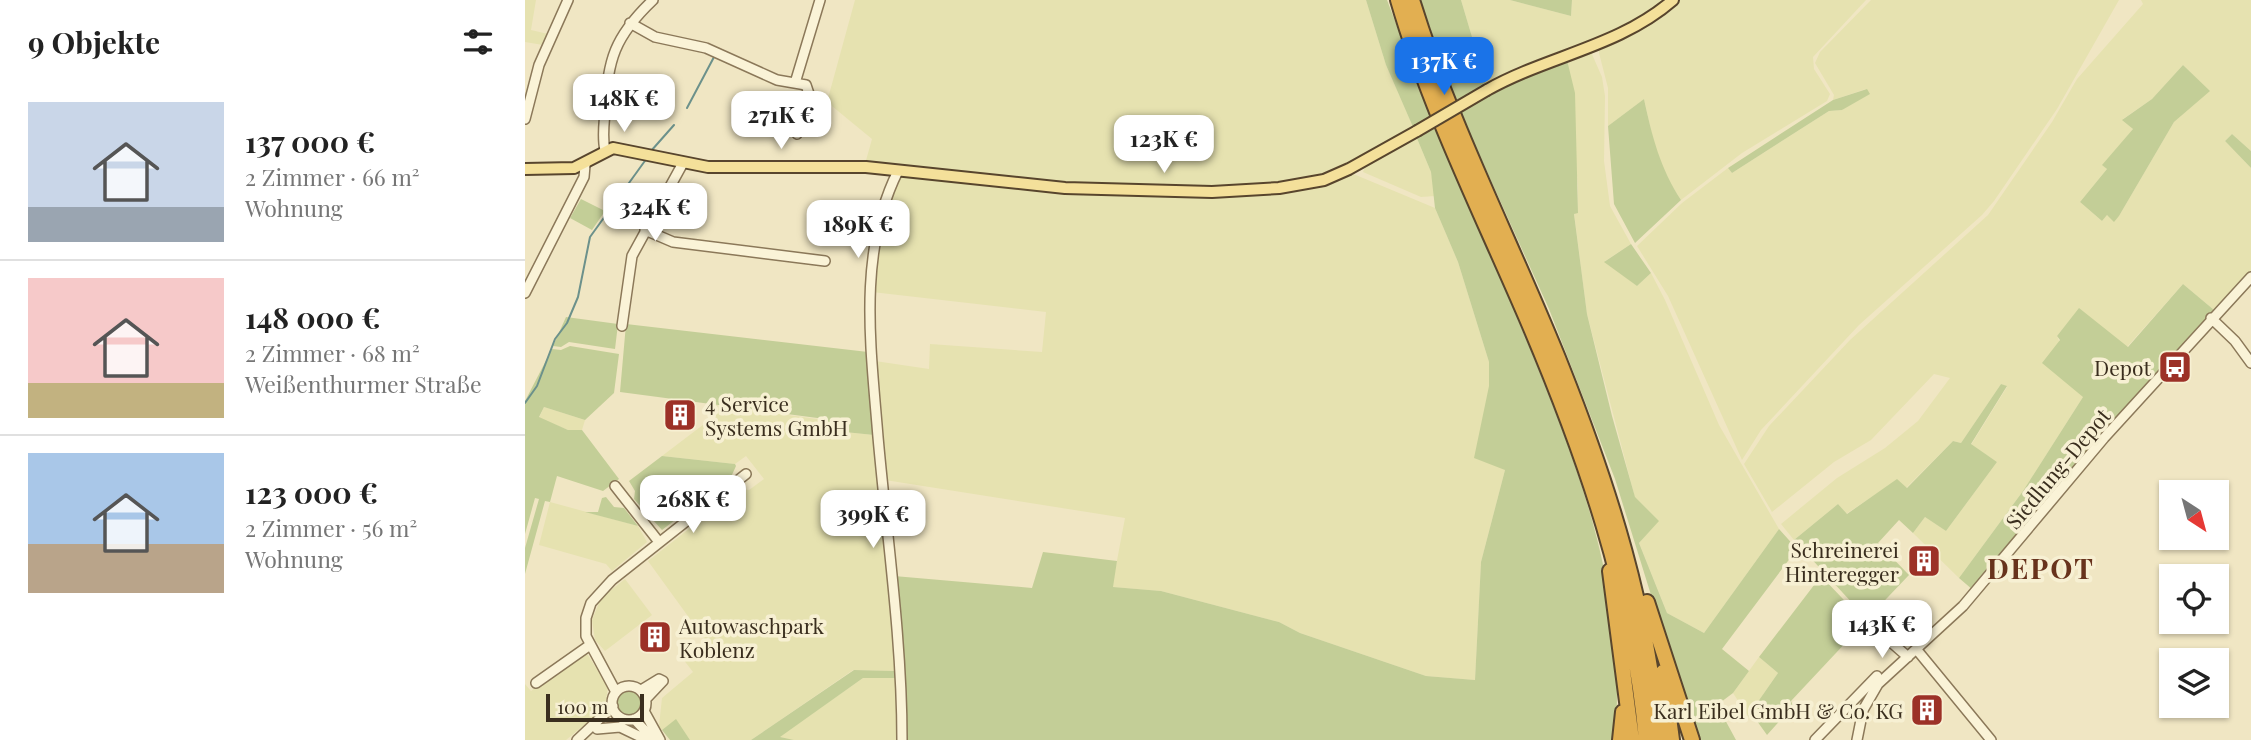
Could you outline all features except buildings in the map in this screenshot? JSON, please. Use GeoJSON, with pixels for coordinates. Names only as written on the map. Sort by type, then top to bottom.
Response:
{"type":"FeatureCollection","features":[{"type":"Feature","properties":{"kind":"highway"},"geometry":{"type":"LineString","coordinates":[[1398,0],[1445,128],[1616,538],[1634,643],[1646,740]]}},
{"type":"Feature","properties":{"kind":"highway"},"geometry":{"type":"LineString","coordinates":[[1412,0],[1455,119],[1561,367],[1646,639],[1659,740]]}},
{"type":"Feature","properties":{"kind":"highway"},"geometry":{"type":"LineString","coordinates":[[1616,538],[1636,565],[1692,740]]}},
{"type":"Feature","properties":{"kind":"highway"},"geometry":{"type":"LineString","coordinates":[[1616,538],[1610,573],[1622,648],[1632,740]]}},
{"type":"Feature","properties":{"kind":"highway"},"geometry":{"type":"LineString","coordinates":[[1660,645],[1672,740]]}},
{"type":"Feature","properties":{"kind":"highway"},"geometry":{"type":"LineString","coordinates":[[1620,740],[1622,648]]}},
{"type":"Feature","properties":{"kind":"main road"},"geometry":{"type":"LineString","coordinates":[[525,169],[569,169],[585,164],[605,150],[616,149],[718,168],[855,167],[1098,190],[1212,192],[1279,188],[1336,176],[1487,90],[1526,71],[1633,29],[1673,0]]}},
{"type":"Feature","properties":{"kind":"street"},"geometry":{"type":"LineString","coordinates":[[525,119],[539,65],[568,0]]}},
{"type":"Feature","properties":{"kind":"street"},"geometry":{"type":"LineString","coordinates":[[605,150],[603,137],[608,69],[616,45],[630,23],[653,0]]}},
{"type":"Feature","properties":{"kind":"street"},"geometry":{"type":"LineString","coordinates":[[795,83],[820,0]]}},
{"type":"Feature","properties":{"kind":"street"},"geometry":{"type":"LineString","coordinates":[[630,23],[655,37],[706,48],[751,70],[806,85],[809,90],[797,134]]}},
{"type":"Feature","properties":{"kind":"street"},"geometry":{"type":"LineString","coordinates":[[622,326],[628,270],[646,230],[683,163]]}},
{"type":"Feature","properties":{"kind":"street"},"geometry":{"type":"LineString","coordinates":[[525,293],[585,177],[585,164]]}},
{"type":"Feature","properties":{"kind":"street"},"geometry":{"type":"LineString","coordinates":[[902,171],[879,217],[870,296],[873,372],[902,740]]}},
{"type":"Feature","properties":{"kind":"street"},"geometry":{"type":"LineString","coordinates":[[646,230],[673,242],[825,261]]}},
{"type":"Feature","properties":{"kind":"street","name":"Siedlung-Depot"},"geometry":{"type":"LineString","coordinates":[[1857,740],[1861,718],[1872,693],[1963,606],[2104,438],[2251,277]]}},
{"type":"Feature","properties":{"kind":"street"},"geometry":{"type":"LineString","coordinates":[[2211,318],[2231,337],[2251,363]]}},
{"type":"Feature","properties":{"kind":"street"},"geometry":{"type":"LineString","coordinates":[[579,738],[613,706],[616,692],[590,645],[585,626],[595,597],[659,542],[746,474]]}},
{"type":"Feature","properties":{"kind":"street"},"geometry":{"type":"LineString","coordinates":[[615,486],[659,542]]}},
{"type":"Feature","properties":{"kind":"street"},"geometry":{"type":"LineString","coordinates":[[1868,622],[1912,653],[1991,740]]}},
{"type":"Feature","properties":{"kind":"street"},"geometry":{"type":"LineString","coordinates":[[536,683],[590,645]]}},
{"type":"Feature","properties":{"kind":"street"},"geometry":{"type":"LineString","coordinates":[[603,666],[627,686],[643,694],[644,712],[660,740]]}},
{"type":"Feature","properties":{"kind":"street"},"geometry":{"type":"LineString","coordinates":[[1815,740],[1877,676]]}},
{"type":"Feature","properties":{"kind":"street"},"geometry":{"type":"LineString","coordinates":[[616,692],[627,686]]}},
{"type":"Feature","properties":{"kind":"street"},"geometry":{"type":"LineString","coordinates":[[613,706],[619,716]]}},
{"type":"Feature","properties":{"kind":"street"},"geometry":{"type":"LineString","coordinates":[[634,719],[644,712]]}},
{"type":"Feature","properties":{"kind":"street"},"geometry":{"type":"LineString","coordinates":[[579,738],[619,716],[634,719],[654,740]]}},
{"type":"Feature","properties":{"kind":"street"},"geometry":{"type":"LineString","coordinates":[[597,729],[620,727],[647,740]]}},
{"type":"Feature","properties":{"kind":"shaded area"},"geometry":{"type":"Polygon","coordinates":[[[525,0],[536,0],[531,30],[548,34],[543,45],[525,42],[525,0]]]}},
{"type":"Feature","properties":{"kind":"shaded area"},"geometry":{"type":"Polygon","coordinates":[[[855,0],[1366,0],[1386,65],[1414,129],[1351,173],[1435,208],[1458,262],[1489,362],[1489,386],[1505,470],[1481,562],[1475,680],[1426,676],[1300,633],[1279,622],[1161,591],[1112,587],[1125,518],[885,480],[875,361],[929,369],[930,344],[1042,352],[1046,312],[872,292],[881,226],[901,174],[865,164],[872,139],[827,102],[855,0]]]}},
{"type":"Feature","properties":{"kind":"shaded area"},"geometry":{"type":"Polygon","coordinates":[[[1461,0],[1510,0],[1571,16],[1572,0],[1664,0],[1620,29],[1518,67],[1486,84],[1461,0]]]}},
{"type":"Feature","properties":{"kind":"shaded area"},"geometry":{"type":"Polygon","coordinates":[[[1678,0],[1866,0],[1813,57],[1814,69],[1830,94],[1827,101],[1742,153],[1681,200],[1665,175],[1656,153],[1644,99],[1608,126],[1608,88],[1599,53],[1599,48],[1646,26],[1678,0]]]}},
{"type":"Feature","properties":{"kind":"shaded area"},"geometry":{"type":"Polygon","coordinates":[[[1871,0],[2119,0],[2057,109],[1994,201],[1982,215],[1859,325],[1761,430],[1742,460],[1668,296],[1637,246],[1682,203],[1728,168],[1732,173],[1829,111],[1842,110],[1866,89],[1833,100],[1834,95],[1815,63],[1820,52],[1871,0]]]}},
{"type":"Feature","properties":{"kind":"shaded area"},"geometry":{"type":"Polygon","coordinates":[[[2141,0],[2251,0],[2251,151],[2232,134],[2225,141],[2251,168],[2251,272],[2214,310],[2183,284],[2127,347],[2079,309],[2057,336],[2083,397],[2023,491],[1959,578],[1913,533],[1925,517],[1946,531],[1997,462],[1971,445],[2007,387],[2001,384],[1961,443],[1953,441],[1906,488],[1897,480],[1846,514],[1838,504],[1794,540],[1781,524],[1837,478],[1885,448],[1918,421],[1950,378],[1934,374],[1871,440],[1834,462],[1772,512],[1744,464],[1769,426],[1850,340],[1988,215],[2052,122],[2077,79],[2143,4],[2141,0]],[[2183,65],[2152,99],[2123,119],[2133,129],[2103,165],[2107,169],[2080,202],[2102,221],[2107,215],[2114,221],[2174,122],[2209,91],[2183,65]]]}},
{"type":"Feature","properties":{"kind":"shaded area"},"geometry":{"type":"Polygon","coordinates":[[[1591,52],[1602,77],[1605,96],[1604,161],[1610,206],[1631,244],[1605,261],[1637,286],[1651,273],[1719,425],[1779,529],[1704,633],[1667,613],[1639,543],[1658,521],[1635,498],[1587,314],[1574,213],[1578,212],[1578,187],[1567,60],[1591,52]]]}},
{"type":"Feature","properties":{"kind":"shaded area"},"geometry":{"type":"Polygon","coordinates":[[[1416,136],[1431,172],[1435,196],[1421,197],[1363,172],[1366,164],[1416,136]]]}},
{"type":"Feature","properties":{"kind":"shaded area"},"geometry":{"type":"Polygon","coordinates":[[[714,405],[825,420],[825,430],[874,435],[880,504],[851,508],[884,540],[895,671],[853,670],[751,740],[690,740],[676,720],[662,730],[659,726],[662,698],[693,672],[683,659],[706,641],[648,561],[740,489],[749,490],[764,479],[746,456],[735,464],[662,456],[712,418],[714,405]]]}},
{"type":"Feature","properties":{"kind":"shaded area"},"geometry":{"type":"Polygon","coordinates":[[[544,407],[585,420],[582,430],[568,430],[539,418],[544,407]]]}},
{"type":"Feature","properties":{"kind":"shaded area"},"geometry":{"type":"Polygon","coordinates":[[[550,502],[638,526],[647,542],[612,571],[606,564],[539,545],[550,502]]]}},
{"type":"Feature","properties":{"kind":"shaded area"},"geometry":{"type":"Polygon","coordinates":[[[625,579],[652,615],[605,651],[595,640],[592,620],[601,598],[625,579]]]}},
{"type":"Feature","properties":{"kind":"shaded area"},"geometry":{"type":"Polygon","coordinates":[[[582,654],[588,655],[608,687],[605,708],[566,740],[525,740],[525,684],[531,691],[582,654]]]}},
{"type":"Feature","properties":{"kind":"shaded area"},"geometry":{"type":"Polygon","coordinates":[[[1759,657],[1778,673],[1748,716],[1733,693],[1759,657]]]}},
{"type":"Feature","properties":{"kind":"shaded area"},"geometry":{"type":"Polygon","coordinates":[[[863,678],[896,678],[899,740],[794,740],[779,737],[863,678]]]}},
{"type":"Feature","properties":{"kind":"green space"},"geometry":{"type":"Polygon","coordinates":[[[1366,0],[1387,0],[1431,116],[1413,127],[1386,65],[1366,0]]]}},
{"type":"Feature","properties":{"kind":"green space"},"geometry":{"type":"Polygon","coordinates":[[[1420,0],[1461,0],[1486,84],[1456,101],[1420,0]]]}},
{"type":"Feature","properties":{"kind":"green space"},"geometry":{"type":"Polygon","coordinates":[[[1510,0],[1572,0],[1571,16],[1510,0]]]}},
{"type":"Feature","properties":{"kind":"green space"},"geometry":{"type":"Polygon","coordinates":[[[1567,60],[1575,93],[1578,213],[1574,214],[1587,314],[1635,497],[1659,521],[1639,543],[1667,613],[1704,633],[1779,529],[1797,549],[1722,649],[1749,671],[1733,693],[1717,705],[1736,740],[1696,740],[1615,479],[1549,309],[1460,112],[1505,85],[1567,60]]]}},
{"type":"Feature","properties":{"kind":"green space"},"geometry":{"type":"Polygon","coordinates":[[[2183,65],[2210,91],[2174,122],[2119,216],[2114,222],[2107,215],[2102,221],[2080,202],[2107,169],[2102,165],[2133,129],[2122,120],[2152,99],[2183,65]]]}},
{"type":"Feature","properties":{"kind":"green space"},"geometry":{"type":"Polygon","coordinates":[[[1867,89],[1870,94],[1842,110],[1829,111],[1732,173],[1728,168],[1833,100],[1867,89]]]}},
{"type":"Feature","properties":{"kind":"green space"},"geometry":{"type":"Polygon","coordinates":[[[1644,99],[1667,176],[1681,200],[1635,243],[1614,204],[1608,126],[1644,99]]]}},
{"type":"Feature","properties":{"kind":"green space"},"geometry":{"type":"Polygon","coordinates":[[[1435,126],[1529,346],[1583,490],[1597,538],[1614,635],[1617,687],[1615,740],[907,740],[894,576],[1032,588],[1043,552],[1117,561],[1113,587],[1161,591],[1279,622],[1300,633],[1426,676],[1475,680],[1481,562],[1505,470],[1474,458],[1489,386],[1489,362],[1458,262],[1435,208],[1431,172],[1416,136],[1435,126]]]}},
{"type":"Feature","properties":{"kind":"green space"},"geometry":{"type":"Polygon","coordinates":[[[2232,134],[2251,151],[2251,168],[2225,141],[2232,134]]]}},
{"type":"Feature","properties":{"kind":"green space"},"geometry":{"type":"Polygon","coordinates":[[[581,199],[605,211],[592,230],[570,218],[581,199]]]}},
{"type":"Feature","properties":{"kind":"green space"},"geometry":{"type":"Polygon","coordinates":[[[1631,244],[1651,273],[1637,286],[1604,262],[1631,244]]]}},
{"type":"Feature","properties":{"kind":"green space"},"geometry":{"type":"Polygon","coordinates":[[[2183,284],[2214,310],[2101,436],[1973,590],[1959,578],[2023,491],[2083,397],[2042,363],[2060,340],[2057,336],[2079,308],[2128,347],[2183,284]]]}},
{"type":"Feature","properties":{"kind":"green space"},"geometry":{"type":"Polygon","coordinates":[[[566,317],[618,324],[615,349],[569,342],[561,347],[553,346],[566,317]]]}},
{"type":"Feature","properties":{"kind":"green space"},"geometry":{"type":"Polygon","coordinates":[[[626,324],[868,352],[874,435],[825,430],[825,419],[620,392],[626,324]]]}},
{"type":"Feature","properties":{"kind":"green space"},"geometry":{"type":"Polygon","coordinates":[[[570,346],[619,354],[614,393],[585,420],[544,407],[539,417],[568,430],[582,430],[619,479],[603,491],[557,476],[550,502],[545,501],[525,574],[525,548],[539,499],[535,498],[525,534],[525,401],[552,349],[561,350],[570,346]]]}},
{"type":"Feature","properties":{"kind":"green space"},"geometry":{"type":"Polygon","coordinates":[[[2001,384],[2007,386],[1971,444],[1997,462],[1946,531],[1925,517],[1913,533],[1899,520],[1878,543],[1909,575],[1867,619],[1794,540],[1838,504],[1847,514],[1897,479],[1907,488],[1953,441],[1961,443],[2001,384]]]}},
{"type":"Feature","properties":{"kind":"green space"},"geometry":{"type":"Polygon","coordinates":[[[662,456],[736,466],[731,477],[662,530],[634,499],[635,491],[629,481],[662,456]]]}},
{"type":"Feature","properties":{"kind":"green space"},"geometry":{"type":"Polygon","coordinates":[[[606,497],[614,507],[624,508],[638,526],[585,512],[598,512],[602,498],[606,497]]]}},
{"type":"Feature","properties":{"kind":"green space"},"geometry":{"type":"Polygon","coordinates":[[[881,508],[884,540],[853,509],[881,508]]]}},
{"type":"Feature","properties":{"kind":"green space"},"geometry":{"type":"Polygon","coordinates":[[[1821,576],[1865,622],[1791,701],[1793,706],[1767,735],[1757,721],[1748,716],[1778,673],[1759,657],[1821,576]]]}},
{"type":"Feature","properties":{"kind":"green space"},"geometry":{"type":"Polygon","coordinates":[[[854,670],[895,671],[896,678],[863,678],[780,737],[794,740],[751,740],[854,670]]]}},
{"type":"Feature","properties":{"kind":"green space"},"geometry":{"type":"Polygon","coordinates":[[[629,691],[638,694],[641,703],[638,712],[629,715],[620,712],[617,703],[620,694],[629,691]]]}},
{"type":"Feature","properties":{"kind":"green space"},"geometry":{"type":"Polygon","coordinates":[[[676,719],[690,740],[670,740],[662,730],[676,719]]]}},
{"type":"Feature","properties":{"kind":"waterway"},"geometry":{"type":"LineString","coordinates":[[687,108],[714,57]]}},
{"type":"Feature","properties":{"kind":"waterway"},"geometry":{"type":"LineString","coordinates":[[651,151],[674,125]]}},
{"type":"Feature","properties":{"kind":"waterway"},"geometry":{"type":"LineString","coordinates":[[525,403],[537,386],[555,339],[567,323],[578,297],[590,237],[647,158]]}},
{"type":"Feature","properties":{"kind":"place","name":"Depot"},"geometry":{"type":"Point","coordinates":[2175,367]}},
{"type":"Feature","properties":{"kind":"place","name":"4 Service Systems GmbH"},"geometry":{"type":"Point","coordinates":[680,415]}},
{"type":"Feature","properties":{"kind":"place","name":"Schreinerei Hinteregger"},"geometry":{"type":"Point","coordinates":[1924,561]}},
{"type":"Feature","properties":{"kind":"place","name":"Autowaschpark Koblenz"},"geometry":{"type":"Point","coordinates":[655,637]}},
{"type":"Feature","properties":{"kind":"place","name":"Karl Eibel GmbH & Co. KG"},"geometry":{"type":"Point","coordinates":[1927,710]}},
{"type":"Feature","properties":{"kind":"district","name":"DEPOT"},"geometry":{"type":"Point","coordinates":[2041,567]}}]}
